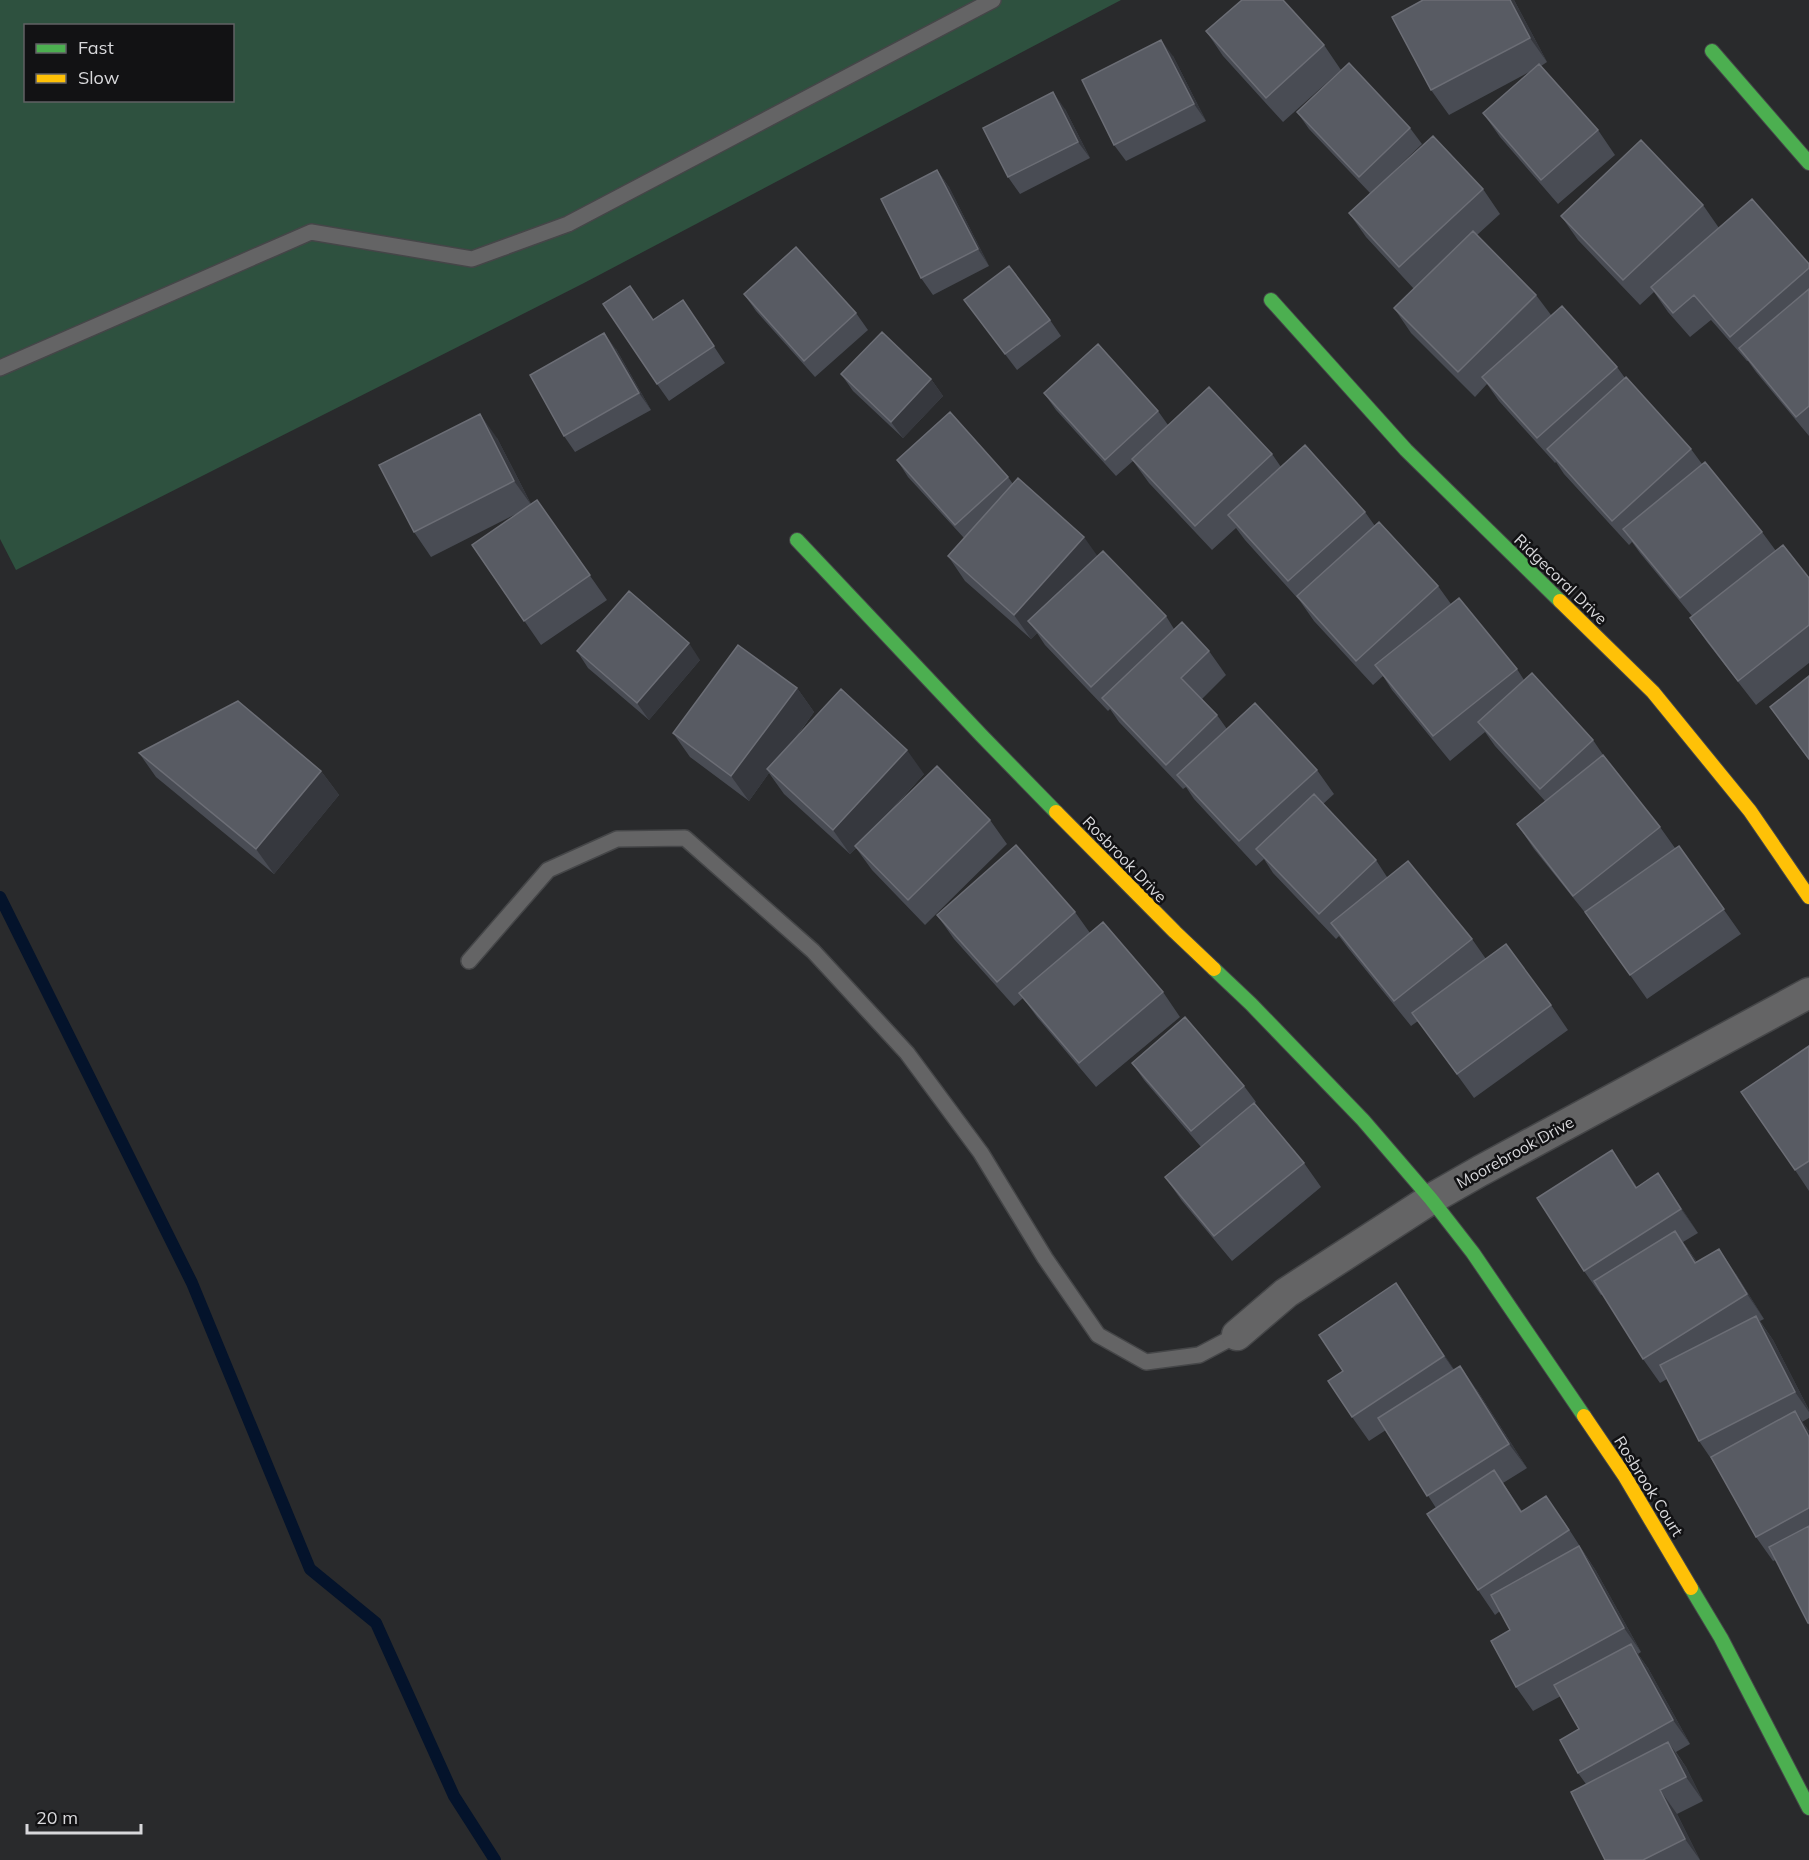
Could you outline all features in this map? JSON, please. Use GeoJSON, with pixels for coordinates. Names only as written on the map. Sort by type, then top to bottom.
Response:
{"type":"FeatureCollection","features":[{"type":"Feature","properties":{"kind":"street"},"geometry":{"type":"LineString","coordinates":[[1712,51],[1809,163]]}},
{"type":"Feature","properties":{"kind":"street","name":"Ridgecoral Drive"},"geometry":{"type":"LineString","coordinates":[[1271,300],[1406,450],[1653,692],[1750,811],[1809,897]]}},
{"type":"Feature","properties":{"kind":"street","name":"Rosbrook Drive"},"geometry":{"type":"LineString","coordinates":[[797,540],[981,735],[1175,932],[1251,1004],[1363,1120],[1431,1199]]}},
{"type":"Feature","properties":{"kind":"street","name":"Moorebrook Drive"},"geometry":{"type":"LineString","coordinates":[[1237,1335],[1286,1293],[1431,1199],[1809,993]]}},
{"type":"Feature","properties":{"kind":"street","name":"Rosbrook Court"},"geometry":{"type":"LineString","coordinates":[[1431,1199],[1473,1253],[1624,1474],[1721,1638],[1809,1808]]}},
{"type":"Feature","properties":{"kind":"lane"},"geometry":{"type":"LineString","coordinates":[[0,368],[311,232],[472,259],[557,228],[993,0]]}},
{"type":"Feature","properties":{"kind":"lane"},"geometry":{"type":"LineString","coordinates":[[469,961],[548,870],[617,839],[685,838],[813,951],[907,1053],[981,1153],[1045,1258],[1098,1335],[1146,1362],[1199,1354],[1237,1335]]}},
{"type":"Feature","properties":{"kind":"green space"},"geometry":{"type":"Polygon","coordinates":[[[0,0],[1121,0],[584,283],[16,570],[0,539],[0,0]]]}},
{"type":"Feature","properties":{"kind":"building"},"geometry":{"type":"Polygon","coordinates":[[[1242,0],[1283,0],[1324,45],[1266,98],[1206,31],[1242,0]]]}},
{"type":"Feature","properties":{"kind":"building"},"geometry":{"type":"Polygon","coordinates":[[[1423,0],[1510,0],[1530,38],[1431,90],[1392,17],[1423,0]]]}},
{"type":"Feature","properties":{"kind":"building"},"geometry":{"type":"Polygon","coordinates":[[[1161,40],[1194,104],[1114,145],[1082,80],[1161,40]]]}},
{"type":"Feature","properties":{"kind":"building"},"geometry":{"type":"Polygon","coordinates":[[[1349,63],[1410,128],[1359,177],[1297,112],[1349,63]]]}},
{"type":"Feature","properties":{"kind":"building"},"geometry":{"type":"Polygon","coordinates":[[[1539,64],[1598,130],[1541,180],[1483,113],[1539,64]]]}},
{"type":"Feature","properties":{"kind":"building"},"geometry":{"type":"Polygon","coordinates":[[[1053,92],[1078,142],[1008,177],[983,128],[1053,92]]]}},
{"type":"Feature","properties":{"kind":"building"},"geometry":{"type":"Polygon","coordinates":[[[1433,136],[1483,189],[1399,267],[1349,213],[1433,136]]]}},
{"type":"Feature","properties":{"kind":"building"},"geometry":{"type":"Polygon","coordinates":[[[1641,140],[1703,205],[1623,280],[1561,216],[1641,140]]]}},
{"type":"Feature","properties":{"kind":"building"},"geometry":{"type":"Polygon","coordinates":[[[937,170],[978,249],[921,278],[881,199],[937,170]]]}},
{"type":"Feature","properties":{"kind":"building"},"geometry":{"type":"Polygon","coordinates":[[[1752,199],[1809,264],[1809,268],[1730,337],[1694,295],[1673,313],[1651,287],[1752,199]]]}},
{"type":"Feature","properties":{"kind":"building"},"geometry":{"type":"Polygon","coordinates":[[[1473,231],[1536,295],[1458,372],[1394,308],[1473,231]]]}},
{"type":"Feature","properties":{"kind":"building"},"geometry":{"type":"Polygon","coordinates":[[[796,247],[856,313],[804,361],[744,294],[796,247]]]}},
{"type":"Feature","properties":{"kind":"building"},"geometry":{"type":"Polygon","coordinates":[[[1009,266],[1050,320],[1005,354],[964,300],[1009,266]]]}},
{"type":"Feature","properties":{"kind":"building"},"geometry":{"type":"Polygon","coordinates":[[[630,286],[653,320],[683,300],[714,346],[657,384],[603,304],[630,286]]]}},
{"type":"Feature","properties":{"kind":"building"},"geometry":{"type":"Polygon","coordinates":[[[1809,289],[1809,406],[1796,417],[1739,348],[1809,289]]]}},
{"type":"Feature","properties":{"kind":"building"},"geometry":{"type":"Polygon","coordinates":[[[1562,306],[1617,367],[1537,438],[1482,377],[1562,306]]]}},
{"type":"Feature","properties":{"kind":"building"},"geometry":{"type":"Polygon","coordinates":[[[882,332],[931,379],[891,422],[841,374],[882,332]]]}},
{"type":"Feature","properties":{"kind":"building"},"geometry":{"type":"Polygon","coordinates":[[[604,333],[639,393],[564,436],[530,375],[604,333]]]}},
{"type":"Feature","properties":{"kind":"building"},"geometry":{"type":"Polygon","coordinates":[[[1098,344],[1158,411],[1105,460],[1044,393],[1098,344]]]}},
{"type":"Feature","properties":{"kind":"building"},"geometry":{"type":"Polygon","coordinates":[[[1626,377],[1691,449],[1612,521],[1547,449],[1626,377]]]}},
{"type":"Feature","properties":{"kind":"building"},"geometry":{"type":"Polygon","coordinates":[[[1209,387],[1272,454],[1195,526],[1132,459],[1209,387]]]}},
{"type":"Feature","properties":{"kind":"building"},"geometry":{"type":"Polygon","coordinates":[[[950,412],[1008,477],[955,525],[897,460],[950,412]]]}},
{"type":"Feature","properties":{"kind":"building"},"geometry":{"type":"Polygon","coordinates":[[[480,414],[514,481],[414,532],[379,465],[480,414]]]}},
{"type":"Feature","properties":{"kind":"building"},"geometry":{"type":"Polygon","coordinates":[[[1305,445],[1365,512],[1288,581],[1228,515],[1305,445]]]}},
{"type":"Feature","properties":{"kind":"building"},"geometry":{"type":"Polygon","coordinates":[[[1705,462],[1762,532],[1680,598],[1623,529],[1705,462]]]}},
{"type":"Feature","properties":{"kind":"building"},"geometry":{"type":"Polygon","coordinates":[[[1018,478],[1084,537],[1014,615],[948,556],[1018,478]]]}},
{"type":"Feature","properties":{"kind":"building"},"geometry":{"type":"Polygon","coordinates":[[[537,500],[590,575],[524,621],[472,545],[537,500]]]}},
{"type":"Feature","properties":{"kind":"building"},"geometry":{"type":"Polygon","coordinates":[[[1379,522],[1438,586],[1356,661],[1297,596],[1379,522]]]}},
{"type":"Feature","properties":{"kind":"building"},"geometry":{"type":"Polygon","coordinates":[[[1783,545],[1809,578],[1809,625],[1738,681],[1690,618],[1783,545]]]}},
{"type":"Feature","properties":{"kind":"building"},"geometry":{"type":"Polygon","coordinates":[[[1103,551],[1166,616],[1091,687],[1028,621],[1103,551]]]}},
{"type":"Feature","properties":{"kind":"building"},"geometry":{"type":"Polygon","coordinates":[[[629,591],[689,643],[637,703],[577,651],[629,591]]]}},
{"type":"Feature","properties":{"kind":"building"},"geometry":{"type":"Polygon","coordinates":[[[1459,598],[1517,669],[1433,736],[1375,665],[1459,598]]]}},
{"type":"Feature","properties":{"kind":"building"},"geometry":{"type":"Polygon","coordinates":[[[1182,622],[1209,651],[1181,678],[1217,715],[1166,765],[1102,698],[1182,622]]]}},
{"type":"Feature","properties":{"kind":"building"},"geometry":{"type":"Polygon","coordinates":[[[738,645],[797,688],[731,776],[673,733],[738,645]]]}},
{"type":"Feature","properties":{"kind":"building"},"geometry":{"type":"Polygon","coordinates":[[[1532,673],[1593,740],[1540,789],[1478,722],[1532,673]]]}},
{"type":"Feature","properties":{"kind":"building"},"geometry":{"type":"Polygon","coordinates":[[[1809,676],[1809,759],[1770,707],[1809,676]]]}},
{"type":"Feature","properties":{"kind":"building"},"geometry":{"type":"Polygon","coordinates":[[[841,689],[907,750],[833,830],[767,769],[841,689]]]}},
{"type":"Feature","properties":{"kind":"building"},"geometry":{"type":"Polygon","coordinates":[[[238,701],[321,771],[256,849],[139,753],[238,701]]]}},
{"type":"Feature","properties":{"kind":"building"},"geometry":{"type":"Polygon","coordinates":[[[1255,703],[1317,770],[1239,841],[1177,775],[1255,703]]]}},
{"type":"Feature","properties":{"kind":"building"},"geometry":{"type":"Polygon","coordinates":[[[1603,755],[1660,827],[1573,896],[1517,824],[1603,755]]]}},
{"type":"Feature","properties":{"kind":"building"},"geometry":{"type":"Polygon","coordinates":[[[937,766],[990,820],[908,900],[855,846],[937,766]]]}},
{"type":"Feature","properties":{"kind":"building"},"geometry":{"type":"Polygon","coordinates":[[[1314,794],[1376,860],[1319,914],[1256,849],[1314,794]]]}},
{"type":"Feature","properties":{"kind":"building"},"geometry":{"type":"Polygon","coordinates":[[[1016,845],[1075,912],[997,982],[937,915],[1016,845]]]}},
{"type":"Feature","properties":{"kind":"building"},"geometry":{"type":"Polygon","coordinates":[[[1679,846],[1724,909],[1630,975],[1585,912],[1679,846]]]}},
{"type":"Feature","properties":{"kind":"building"},"geometry":{"type":"Polygon","coordinates":[[[1408,861],[1472,939],[1394,1001],[1331,923],[1408,861]]]}},
{"type":"Feature","properties":{"kind":"building"},"geometry":{"type":"Polygon","coordinates":[[[1103,922],[1163,992],[1079,1063],[1019,993],[1103,922]]]}},
{"type":"Feature","properties":{"kind":"building"},"geometry":{"type":"Polygon","coordinates":[[[1506,944],[1551,1005],[1457,1074],[1412,1013],[1506,944]]]}},
{"type":"Feature","properties":{"kind":"building"},"geometry":{"type":"Polygon","coordinates":[[[1185,1017],[1244,1086],[1191,1131],[1132,1063],[1185,1017]]]}},
{"type":"Feature","properties":{"kind":"building"},"geometry":{"type":"Polygon","coordinates":[[[1809,1046],[1809,1161],[1795,1170],[1741,1092],[1809,1046]]]}},
{"type":"Feature","properties":{"kind":"building"},"geometry":{"type":"Polygon","coordinates":[[[1254,1103],[1304,1163],[1214,1236],[1165,1177],[1254,1103]]]}},
{"type":"Feature","properties":{"kind":"building"},"geometry":{"type":"Polygon","coordinates":[[[1612,1150],[1636,1188],[1658,1173],[1681,1209],[1584,1271],[1537,1198],[1612,1150]]]}},
{"type":"Feature","properties":{"kind":"building"},"geometry":{"type":"Polygon","coordinates":[[[1675,1231],[1695,1263],[1719,1249],[1747,1294],[1643,1359],[1594,1281],[1675,1231]]]}},
{"type":"Feature","properties":{"kind":"building"},"geometry":{"type":"Polygon","coordinates":[[[1396,1283],[1444,1356],[1352,1417],[1328,1381],[1343,1371],[1319,1335],[1396,1283]]]}},
{"type":"Feature","properties":{"kind":"building"},"geometry":{"type":"Polygon","coordinates":[[[1756,1316],[1795,1392],[1699,1441],[1660,1365],[1756,1316]]]}},
{"type":"Feature","properties":{"kind":"building"},"geometry":{"type":"Polygon","coordinates":[[[1460,1366],[1509,1444],[1427,1496],[1378,1418],[1460,1366]]]}},
{"type":"Feature","properties":{"kind":"building"},"geometry":{"type":"Polygon","coordinates":[[[1795,1411],[1809,1437],[1809,1508],[1756,1537],[1711,1457],[1795,1411]]]}},
{"type":"Feature","properties":{"kind":"building"},"geometry":{"type":"Polygon","coordinates":[[[1494,1470],[1521,1512],[1546,1496],[1569,1530],[1478,1590],[1427,1514],[1494,1470]]]}},
{"type":"Feature","properties":{"kind":"building"},"geometry":{"type":"Polygon","coordinates":[[[1809,1526],[1809,1623],[1808,1623],[1769,1547],[1809,1526]]]}},
{"type":"Feature","properties":{"kind":"building"},"geometry":{"type":"Polygon","coordinates":[[[1579,1546],[1624,1628],[1516,1687],[1491,1641],[1510,1630],[1491,1595],[1579,1546]]]}},
{"type":"Feature","properties":{"kind":"building"},"geometry":{"type":"Polygon","coordinates":[[[1631,1644],[1673,1720],[1578,1773],[1560,1740],[1579,1729],[1554,1685],[1631,1644]]]}},
{"type":"Feature","properties":{"kind":"building"},"geometry":{"type":"Polygon","coordinates":[[[1668,1742],[1686,1777],[1660,1790],[1685,1839],[1643,1860],[1605,1860],[1571,1792],[1668,1742]]]}},
{"type":"Feature","properties":{"kind":"waterway"},"geometry":{"type":"LineString","coordinates":[[0,897],[192,1283],[310,1569],[376,1623],[454,1796],[495,1860]]}},
{"type":"Feature","properties":{"kind":"traffic: fast"},"geometry":{"type":"LineString","coordinates":[[1712,51],[1809,163]]}},
{"type":"Feature","properties":{"kind":"traffic: fast"},"geometry":{"type":"LineString","coordinates":[[1271,300],[1406,450],[1560,601]]}},
{"type":"Feature","properties":{"kind":"traffic: fast"},"geometry":{"type":"LineString","coordinates":[[797,540],[1056,812]]}},
{"type":"Feature","properties":{"kind":"traffic: fast"},"geometry":{"type":"LineString","coordinates":[[1214,969],[1363,1120],[1431,1199],[1473,1253],[1584,1416]]}},
{"type":"Feature","properties":{"kind":"traffic: fast"},"geometry":{"type":"LineString","coordinates":[[1691,1588],[1721,1638],[1809,1808]]}},
{"type":"Feature","properties":{"kind":"traffic: slow"},"geometry":{"type":"LineString","coordinates":[[1560,601],[1653,692],[1750,811],[1809,897]]}},
{"type":"Feature","properties":{"kind":"traffic: slow"},"geometry":{"type":"LineString","coordinates":[[1056,812],[1214,969]]}},
{"type":"Feature","properties":{"kind":"traffic: slow"},"geometry":{"type":"LineString","coordinates":[[1584,1416],[1624,1475],[1691,1588]]}}]}
